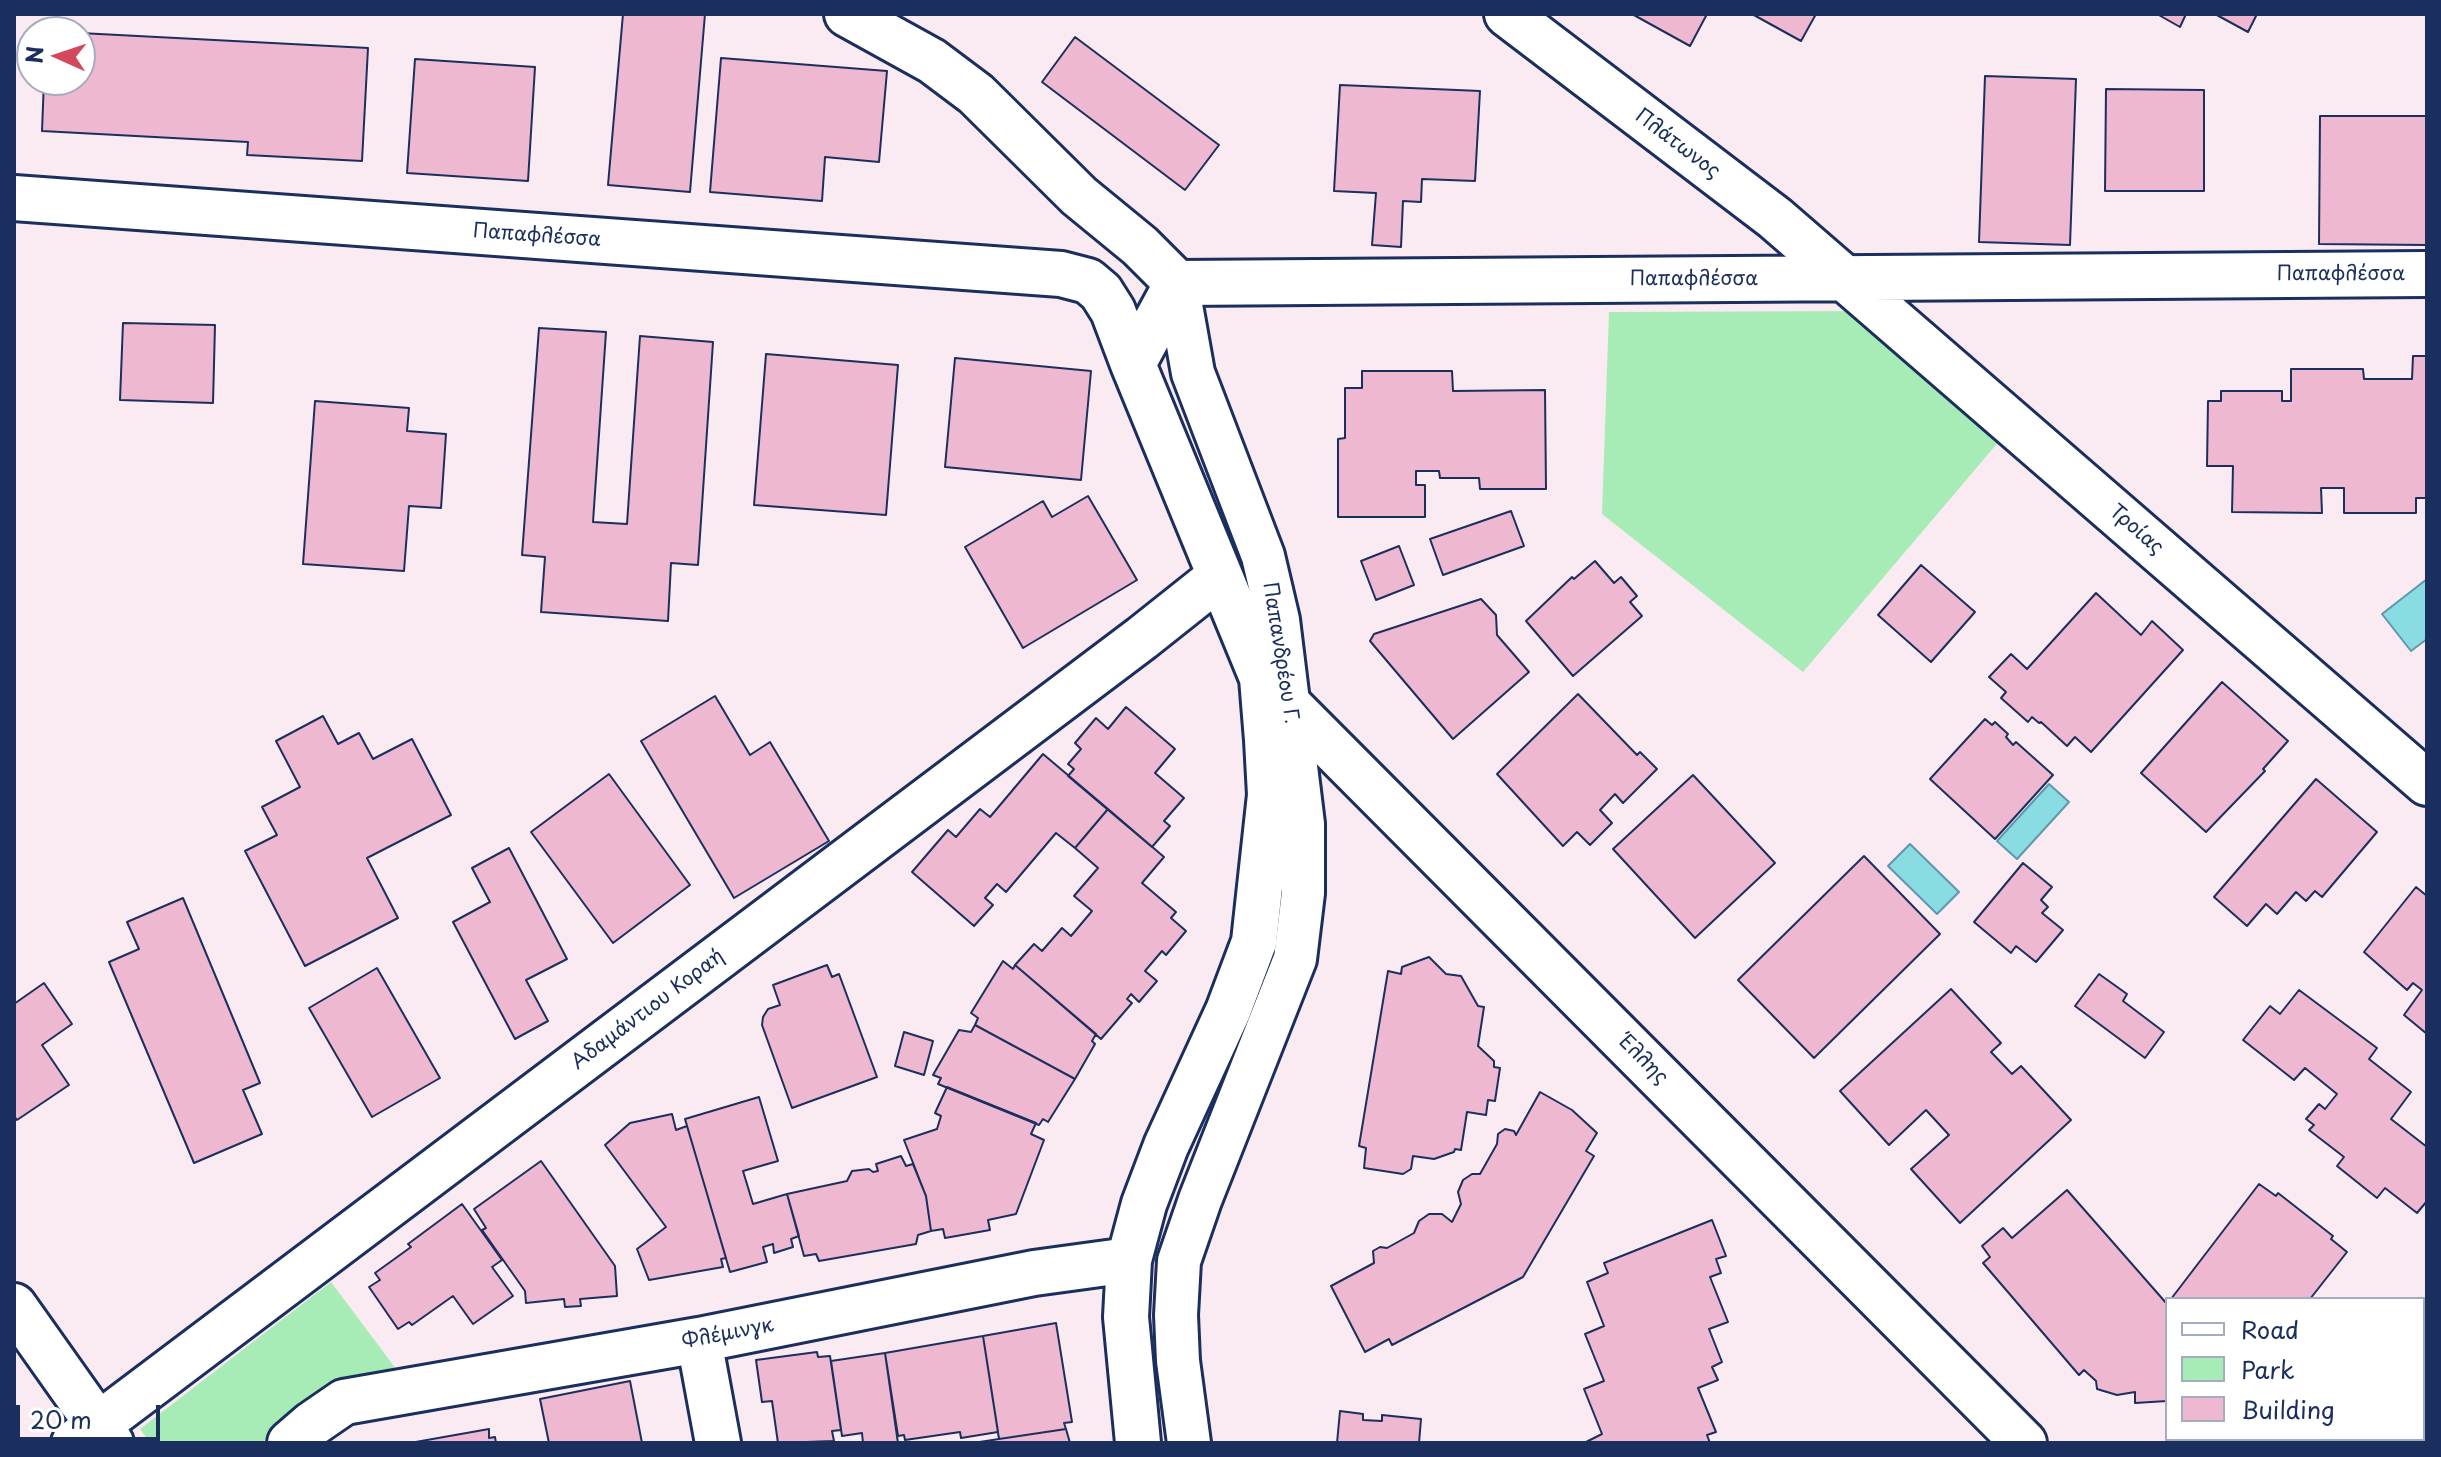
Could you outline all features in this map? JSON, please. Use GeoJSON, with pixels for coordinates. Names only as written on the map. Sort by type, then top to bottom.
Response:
{"type":"FeatureCollection","features":[{"type":"Feature","properties":{"kind":"street"},"geometry":{"type":"LineString","coordinates":[[847,14],[932,61],[976,94],[1079,196],[1140,246],[1177,283],[1133,364]]}},
{"type":"Feature","properties":{"kind":"street","name":"Πλάτωνος"},"geometry":{"type":"LineString","coordinates":[[1507,14],[1775,218],[1844,278]]}},
{"type":"Feature","properties":{"kind":"street"},"geometry":{"type":"LineString","coordinates":[[1061,274],[1080,251],[1087,234],[1079,196]]}},
{"type":"Feature","properties":{"kind":"street","name":"Παπαφλέσσα"},"geometry":{"type":"LineString","coordinates":[[14,198],[1061,274],[1088,281],[1101,292],[1113,311],[1133,364]]}},
{"type":"Feature","properties":{"kind":"street","name":"Παπαφλέσσα"},"geometry":{"type":"LineString","coordinates":[[1177,283],[2427,274]]}},
{"type":"Feature","properties":{"kind":"street","name":"Τροίας"},"geometry":{"type":"LineString","coordinates":[[1844,278],[2427,783]]}},
{"type":"Feature","properties":{"kind":"street","name":"Παπανδρέου Γ."},"geometry":{"type":"LineString","coordinates":[[1138,1443],[1126,1317],[1129,1260],[1144,1204],[1166,1146],[1228,1011],[1254,942],[1270,795],[1276,691],[1278,620],[1263,556],[1193,373],[1177,283]]}},
{"type":"Feature","properties":{"kind":"street","name":"Παπανδρέου Γ."},"geometry":{"type":"LineString","coordinates":[[1133,364],[1220,576],[1276,691],[1303,824],[1303,893],[1295,959],[1179,1261],[1176,1315],[1178,1361],[1189,1443]]}},
{"type":"Feature","properties":{"kind":"street","name":"Αδαμάντιου Κοραή"},"geometry":{"type":"LineString","coordinates":[[94,1437],[1220,576]]}},
{"type":"Feature","properties":{"kind":"street","name":"Έλλης"},"geometry":{"type":"LineString","coordinates":[[1276,691],[2024,1443]]}},
{"type":"Feature","properties":{"kind":"street","name":"Φλέμινγκ"},"geometry":{"type":"LineString","coordinates":[[290,1443],[344,1402],[699,1340],[1034,1273],[1129,1260],[1179,1261]]}},
{"type":"Feature","properties":{"kind":"street"},"geometry":{"type":"LineString","coordinates":[[14,1306],[94,1437]]}},
{"type":"Feature","properties":{"kind":"street"},"geometry":{"type":"LineString","coordinates":[[699,1340],[718,1443]]}},
{"type":"Feature","properties":{"kind":"green space"},"geometry":{"type":"Polygon","coordinates":[[[1868,311],[2001,439],[1803,672],[1602,514],[1609,312],[1868,311]]]}},
{"type":"Feature","properties":{"kind":"green space"},"geometry":{"type":"Polygon","coordinates":[[[331,1282],[402,1377],[326,1388],[261,1443],[150,1443],[140,1429],[331,1282]]]}},
{"type":"Feature","properties":{"kind":"water"},"geometry":{"type":"Polygon","coordinates":[[[2427,579],[2427,639],[2411,651],[2382,614],[2427,579]]]}},
{"type":"Feature","properties":{"kind":"water"},"geometry":{"type":"Polygon","coordinates":[[[2049,784],[2069,802],[2017,859],[1997,841],[2049,784]]]}},
{"type":"Feature","properties":{"kind":"water"},"geometry":{"type":"Polygon","coordinates":[[[1910,844],[1959,892],[1937,914],[1888,866],[1910,844]]]}},
{"type":"Feature","properties":{"kind":"building"},"geometry":{"type":"Polygon","coordinates":[[[623,14],[705,14],[690,192],[608,185],[623,14]]]}},
{"type":"Feature","properties":{"kind":"building"},"geometry":{"type":"Polygon","coordinates":[[[1632,14],[1707,14],[1690,46],[1632,14]]]}},
{"type":"Feature","properties":{"kind":"building"},"geometry":{"type":"Polygon","coordinates":[[[1752,14],[1816,14],[1801,41],[1752,14]]]}},
{"type":"Feature","properties":{"kind":"building"},"geometry":{"type":"Polygon","coordinates":[[[2157,14],[2186,14],[2180,27],[2157,14]]]}},
{"type":"Feature","properties":{"kind":"building"},"geometry":{"type":"Polygon","coordinates":[[[2215,14],[2257,14],[2248,32],[2215,14]]]}},
{"type":"Feature","properties":{"kind":"building"},"geometry":{"type":"Polygon","coordinates":[[[96,34],[368,48],[362,161],[247,155],[248,142],[42,131],[43,96],[96,96],[96,34]]]}},
{"type":"Feature","properties":{"kind":"building"},"geometry":{"type":"Polygon","coordinates":[[[1075,37],[1219,145],[1185,190],[1042,82],[1075,37]]]}},
{"type":"Feature","properties":{"kind":"building"},"geometry":{"type":"Polygon","coordinates":[[[721,58],[887,71],[879,162],[825,157],[822,201],[710,192],[721,58]]]}},
{"type":"Feature","properties":{"kind":"building"},"geometry":{"type":"Polygon","coordinates":[[[415,59],[535,67],[528,181],[407,173],[415,59]]]}},
{"type":"Feature","properties":{"kind":"building"},"geometry":{"type":"Polygon","coordinates":[[[1985,76],[2076,79],[2070,245],[1979,242],[1985,76]]]}},
{"type":"Feature","properties":{"kind":"building"},"geometry":{"type":"Polygon","coordinates":[[[1340,85],[1480,91],[1475,181],[1422,179],[1421,202],[1403,201],[1401,247],[1372,245],[1376,193],[1334,191],[1340,85]]]}},
{"type":"Feature","properties":{"kind":"building"},"geometry":{"type":"Polygon","coordinates":[[[2106,89],[2204,90],[2204,191],[2105,191],[2106,89]]]}},
{"type":"Feature","properties":{"kind":"building"},"geometry":{"type":"Polygon","coordinates":[[[2320,116],[2427,116],[2427,245],[2319,244],[2320,116]]]}},
{"type":"Feature","properties":{"kind":"building"},"geometry":{"type":"Polygon","coordinates":[[[123,323],[215,325],[213,403],[120,400],[123,323]]]}},
{"type":"Feature","properties":{"kind":"building"},"geometry":{"type":"Polygon","coordinates":[[[539,328],[606,332],[593,522],[627,524],[640,336],[713,342],[698,565],[671,563],[668,621],[541,612],[545,557],[522,555],[539,328]]]}},
{"type":"Feature","properties":{"kind":"building"},"geometry":{"type":"Polygon","coordinates":[[[766,354],[898,365],[886,515],[754,505],[766,354]]]}},
{"type":"Feature","properties":{"kind":"building"},"geometry":{"type":"Polygon","coordinates":[[[2413,356],[2427,356],[2427,498],[2416,498],[2416,513],[2344,513],[2344,488],[2321,488],[2322,513],[2232,512],[2233,466],[2207,466],[2208,401],[2221,401],[2221,391],[2282,391],[2282,401],[2291,401],[2291,369],[2363,369],[2364,379],[2412,379],[2413,356]]]}},
{"type":"Feature","properties":{"kind":"building"},"geometry":{"type":"Polygon","coordinates":[[[955,358],[1091,371],[1081,480],[945,467],[955,358]]]}},
{"type":"Feature","properties":{"kind":"building"},"geometry":{"type":"Polygon","coordinates":[[[1362,371],[1452,371],[1453,391],[1545,390],[1546,489],[1480,489],[1479,478],[1440,478],[1439,471],[1416,471],[1416,485],[1425,485],[1425,517],[1338,517],[1338,439],[1345,438],[1345,388],[1362,388],[1362,371]]]}},
{"type":"Feature","properties":{"kind":"building"},"geometry":{"type":"Polygon","coordinates":[[[315,401],[409,408],[407,431],[446,434],[441,508],[409,506],[404,571],[303,564],[315,401]]]}},
{"type":"Feature","properties":{"kind":"building"},"geometry":{"type":"Polygon","coordinates":[[[1088,496],[1137,580],[1023,648],[965,547],[1043,501],[1052,517],[1088,496]]]}},
{"type":"Feature","properties":{"kind":"building"},"geometry":{"type":"Polygon","coordinates":[[[1511,511],[1524,546],[1443,575],[1430,539],[1511,511]]]}},
{"type":"Feature","properties":{"kind":"building"},"geometry":{"type":"Polygon","coordinates":[[[1399,546],[1414,585],[1376,600],[1361,561],[1399,546]]]}},
{"type":"Feature","properties":{"kind":"building"},"geometry":{"type":"Polygon","coordinates":[[[1595,561],[1614,583],[1621,577],[1637,596],[1630,602],[1642,616],[1573,676],[1526,621],[1572,577],[1574,579],[1595,561]]]}},
{"type":"Feature","properties":{"kind":"building"},"geometry":{"type":"Polygon","coordinates":[[[1921,565],[1975,612],[1931,662],[1878,615],[1921,565]]]}},
{"type":"Feature","properties":{"kind":"building"},"geometry":{"type":"Polygon","coordinates":[[[2096,593],[2141,635],[2152,621],[2183,650],[2091,752],[2075,737],[2067,746],[2041,722],[2032,717],[2028,722],[2001,698],[2006,692],[1989,677],[2011,654],[2027,669],[2096,593]]]}},
{"type":"Feature","properties":{"kind":"building"},"geometry":{"type":"Polygon","coordinates":[[[1481,599],[1496,615],[1497,635],[1529,672],[1453,739],[1370,641],[1374,634],[1481,599]]]}},
{"type":"Feature","properties":{"kind":"building"},"geometry":{"type":"Polygon","coordinates":[[[2222,682],[2288,741],[2263,769],[2265,771],[2206,832],[2141,773],[2222,682]]]}},
{"type":"Feature","properties":{"kind":"building"},"geometry":{"type":"Polygon","coordinates":[[[1578,694],[1637,755],[1640,752],[1657,769],[1623,803],[1615,794],[1600,810],[1612,823],[1590,845],[1577,832],[1563,846],[1497,774],[1578,694]]]}},
{"type":"Feature","properties":{"kind":"building"},"geometry":{"type":"Polygon","coordinates":[[[715,696],[750,755],[770,742],[829,841],[734,898],[641,741],[715,696]]]}},
{"type":"Feature","properties":{"kind":"building"},"geometry":{"type":"Polygon","coordinates":[[[1126,707],[1175,749],[1155,773],[1184,798],[1164,821],[1170,826],[1152,847],[1068,776],[1074,769],[1068,764],[1081,749],[1075,743],[1096,718],[1108,729],[1126,707]]]}},
{"type":"Feature","properties":{"kind":"building"},"geometry":{"type":"Polygon","coordinates":[[[323,716],[338,744],[359,733],[373,759],[412,739],[451,815],[367,858],[398,918],[305,966],[245,851],[277,835],[262,807],[300,787],[276,741],[323,716]]]}},
{"type":"Feature","properties":{"kind":"building"},"geometry":{"type":"Polygon","coordinates":[[[1985,719],[1992,725],[1995,722],[2008,734],[2006,737],[2013,745],[2016,742],[2053,775],[1995,839],[1930,779],[1985,719]]]}},
{"type":"Feature","properties":{"kind":"building"},"geometry":{"type":"Polygon","coordinates":[[[1043,754],[1108,809],[1075,848],[1056,833],[1006,892],[997,884],[985,898],[993,905],[974,926],[912,872],[948,830],[956,837],[980,809],[990,817],[1043,754]]]}},
{"type":"Feature","properties":{"kind":"building"},"geometry":{"type":"Polygon","coordinates":[[[609,774],[690,885],[613,943],[531,832],[609,774]]]}},
{"type":"Feature","properties":{"kind":"building"},"geometry":{"type":"Polygon","coordinates":[[[1693,775],[1775,863],[1695,938],[1613,849],[1693,775]]]}},
{"type":"Feature","properties":{"kind":"building"},"geometry":{"type":"Polygon","coordinates":[[[2316,779],[2377,832],[2322,897],[2315,891],[2306,901],[2296,892],[2277,914],[2266,904],[2247,926],[2214,897],[2316,779]]]}},
{"type":"Feature","properties":{"kind":"building"},"geometry":{"type":"Polygon","coordinates":[[[1108,809],[1164,857],[1142,883],[1176,912],[1171,918],[1186,931],[1166,955],[1162,951],[1145,971],[1157,981],[1139,1002],[1131,994],[1127,999],[1132,1003],[1101,1039],[1015,965],[1034,944],[1042,951],[1062,928],[1071,936],[1092,911],[1074,896],[1098,868],[1075,848],[1108,809]]]}},
{"type":"Feature","properties":{"kind":"building"},"geometry":{"type":"Polygon","coordinates":[[[509,848],[567,959],[526,980],[548,1021],[515,1039],[453,922],[490,902],[472,868],[509,848]]]}},
{"type":"Feature","properties":{"kind":"building"},"geometry":{"type":"Polygon","coordinates":[[[1864,856],[1940,934],[1814,1058],[1738,980],[1864,856]]]}},
{"type":"Feature","properties":{"kind":"building"},"geometry":{"type":"Polygon","coordinates":[[[2023,863],[2052,887],[2041,900],[2048,907],[2042,913],[2063,930],[2036,962],[2016,946],[2011,953],[1974,922],[2023,863]]]}},
{"type":"Feature","properties":{"kind":"building"},"geometry":{"type":"Polygon","coordinates":[[[2416,887],[2427,896],[2427,1034],[2404,1015],[2422,990],[2413,983],[2407,990],[2364,952],[2416,887]]]}},
{"type":"Feature","properties":{"kind":"building"},"geometry":{"type":"Polygon","coordinates":[[[183,898],[260,1083],[243,1090],[262,1134],[194,1163],[109,962],[139,949],[127,922],[183,898]]]}},
{"type":"Feature","properties":{"kind":"building"},"geometry":{"type":"Polygon","coordinates":[[[1429,957],[1446,974],[1461,976],[1478,1006],[1484,1007],[1478,1046],[1494,1061],[1494,1067],[1500,1068],[1495,1101],[1488,1100],[1486,1115],[1467,1112],[1461,1150],[1455,1149],[1434,1159],[1413,1156],[1411,1169],[1403,1174],[1364,1168],[1366,1148],[1359,1146],[1388,971],[1401,974],[1402,967],[1429,957]]]}},
{"type":"Feature","properties":{"kind":"building"},"geometry":{"type":"Polygon","coordinates":[[[1003,961],[1013,969],[1015,965],[1096,1034],[1092,1041],[1095,1044],[1075,1079],[975,1025],[978,1018],[971,1013],[1003,961]]]}},
{"type":"Feature","properties":{"kind":"building"},"geometry":{"type":"Polygon","coordinates":[[[827,965],[832,977],[839,974],[877,1077],[792,1108],[762,1025],[763,1017],[768,1009],[780,1005],[773,985],[827,965]]]}},
{"type":"Feature","properties":{"kind":"building"},"geometry":{"type":"Polygon","coordinates":[[[377,968],[440,1078],[372,1117],[309,1008],[377,968]]]}},
{"type":"Feature","properties":{"kind":"building"},"geometry":{"type":"Polygon","coordinates":[[[2099,974],[2127,994],[2123,1001],[2164,1032],[2145,1058],[2075,1006],[2099,974]]]}},
{"type":"Feature","properties":{"kind":"building"},"geometry":{"type":"Polygon","coordinates":[[[44,983],[72,1024],[42,1045],[69,1085],[17,1120],[14,1116],[14,1004],[44,983]]]}},
{"type":"Feature","properties":{"kind":"building"},"geometry":{"type":"Polygon","coordinates":[[[1951,989],[2001,1043],[1991,1052],[2012,1074],[2021,1066],[2071,1120],[1960,1223],[1911,1169],[1949,1135],[1926,1110],[1889,1145],[1840,1091],[1951,989]]]}},
{"type":"Feature","properties":{"kind":"building"},"geometry":{"type":"Polygon","coordinates":[[[2299,990],[2377,1048],[2369,1059],[2411,1092],[2391,1119],[2427,1147],[2427,1201],[2417,1213],[2385,1188],[2377,1198],[2337,1166],[2344,1157],[2309,1130],[2314,1125],[2306,1119],[2319,1104],[2325,1109],[2337,1094],[2305,1068],[2294,1080],[2243,1040],[2270,1006],[2280,1014],[2299,990]]]}},
{"type":"Feature","properties":{"kind":"building"},"geometry":{"type":"Polygon","coordinates":[[[975,1025],[1075,1079],[1048,1122],[1043,1119],[1039,1125],[938,1084],[941,1078],[933,1075],[959,1030],[971,1032],[975,1025]]]}},
{"type":"Feature","properties":{"kind":"building"},"geometry":{"type":"Polygon","coordinates":[[[904,1032],[933,1041],[924,1075],[895,1066],[904,1032]]]}},
{"type":"Feature","properties":{"kind":"building"},"geometry":{"type":"Polygon","coordinates":[[[947,1087],[1036,1123],[1031,1134],[1044,1140],[1016,1214],[988,1220],[990,1230],[945,1238],[943,1229],[931,1231],[926,1196],[904,1140],[937,1129],[941,1116],[935,1113],[947,1087]]]}},
{"type":"Feature","properties":{"kind":"building"},"geometry":{"type":"Polygon","coordinates":[[[1540,1092],[1572,1110],[1597,1133],[1586,1151],[1594,1156],[1523,1277],[1392,1345],[1389,1339],[1365,1352],[1331,1286],[1374,1263],[1373,1251],[1380,1247],[1387,1248],[1414,1233],[1419,1221],[1429,1214],[1442,1214],[1452,1222],[1461,1204],[1458,1192],[1463,1180],[1472,1174],[1480,1174],[1497,1144],[1498,1134],[1505,1129],[1514,1131],[1516,1135],[1540,1092]]]}},
{"type":"Feature","properties":{"kind":"building"},"geometry":{"type":"Polygon","coordinates":[[[759,1097],[778,1161],[743,1171],[753,1204],[787,1194],[799,1236],[791,1239],[793,1247],[774,1253],[773,1244],[763,1247],[767,1262],[730,1272],[685,1119],[759,1097]]]}},
{"type":"Feature","properties":{"kind":"building"},"geometry":{"type":"Polygon","coordinates":[[[672,1114],[676,1130],[687,1126],[726,1258],[721,1259],[723,1267],[649,1280],[637,1249],[666,1227],[605,1145],[630,1123],[672,1114]]]}},
{"type":"Feature","properties":{"kind":"building"},"geometry":{"type":"Polygon","coordinates":[[[901,1156],[906,1166],[913,1164],[926,1196],[931,1231],[918,1235],[916,1244],[819,1261],[816,1254],[804,1256],[787,1194],[847,1181],[852,1171],[878,1171],[876,1164],[901,1156]]]}},
{"type":"Feature","properties":{"kind":"building"},"geometry":{"type":"Polygon","coordinates":[[[541,1161],[615,1266],[617,1296],[580,1299],[581,1306],[565,1307],[564,1299],[526,1303],[525,1291],[482,1230],[486,1228],[474,1209],[541,1161]]]}},
{"type":"Feature","properties":{"kind":"building"},"geometry":{"type":"Polygon","coordinates":[[[2259,1184],[2276,1196],[2278,1193],[2333,1236],[2331,1239],[2347,1252],[2312,1297],[2173,1297],[2259,1184]]]}},
{"type":"Feature","properties":{"kind":"building"},"geometry":{"type":"Polygon","coordinates":[[[2067,1190],[2165,1302],[2165,1401],[2135,1403],[2135,1392],[2117,1395],[2097,1389],[2096,1381],[2084,1370],[2079,1375],[1983,1263],[1990,1257],[1982,1246],[2003,1228],[2012,1238],[2067,1190]]]}},
{"type":"Feature","properties":{"kind":"building"},"geometry":{"type":"Polygon","coordinates":[[[462,1204],[502,1260],[492,1267],[513,1296],[473,1324],[453,1296],[412,1325],[409,1322],[398,1329],[369,1287],[380,1280],[375,1273],[462,1204]]]}},
{"type":"Feature","properties":{"kind":"building"},"geometry":{"type":"Polygon","coordinates":[[[1712,1220],[1726,1256],[1716,1259],[1721,1273],[1710,1277],[1728,1322],[1709,1329],[1722,1362],[1712,1367],[1718,1380],[1698,1388],[1716,1432],[1707,1435],[1710,1443],[1584,1443],[1602,1434],[1584,1389],[1604,1381],[1585,1334],[1604,1326],[1587,1282],[1608,1273],[1604,1263],[1712,1220]]]}},
{"type":"Feature","properties":{"kind":"building"},"geometry":{"type":"Polygon","coordinates":[[[1056,1323],[1072,1422],[1064,1423],[1066,1429],[999,1439],[983,1336],[1056,1323]]]}},
{"type":"Feature","properties":{"kind":"building"},"geometry":{"type":"Polygon","coordinates":[[[983,1336],[998,1432],[961,1438],[960,1432],[905,1440],[904,1435],[898,1436],[885,1353],[983,1336]]]}},
{"type":"Feature","properties":{"kind":"building"},"geometry":{"type":"Polygon","coordinates":[[[817,1352],[818,1357],[830,1356],[841,1430],[832,1431],[834,1441],[778,1443],[772,1401],[762,1402],[756,1360],[817,1352]]]}},
{"type":"Feature","properties":{"kind":"building"},"geometry":{"type":"Polygon","coordinates":[[[885,1353],[898,1443],[863,1443],[862,1433],[842,1436],[831,1361],[885,1353]]]}},
{"type":"Feature","properties":{"kind":"building"},"geometry":{"type":"Polygon","coordinates":[[[630,1381],[642,1443],[549,1443],[540,1399],[630,1381]]]}},
{"type":"Feature","properties":{"kind":"building"},"geometry":{"type":"Polygon","coordinates":[[[1340,1411],[1363,1414],[1363,1420],[1382,1421],[1382,1415],[1421,1419],[1419,1443],[1337,1443],[1340,1411]]]}},
{"type":"Feature","properties":{"kind":"building"},"geometry":{"type":"Polygon","coordinates":[[[489,1429],[489,1438],[495,1437],[496,1443],[410,1443],[489,1429]]]}},
{"type":"Feature","properties":{"kind":"building"},"geometry":{"type":"Polygon","coordinates":[[[1066,1429],[1070,1443],[973,1443],[999,1439],[1066,1429]]]}}]}
